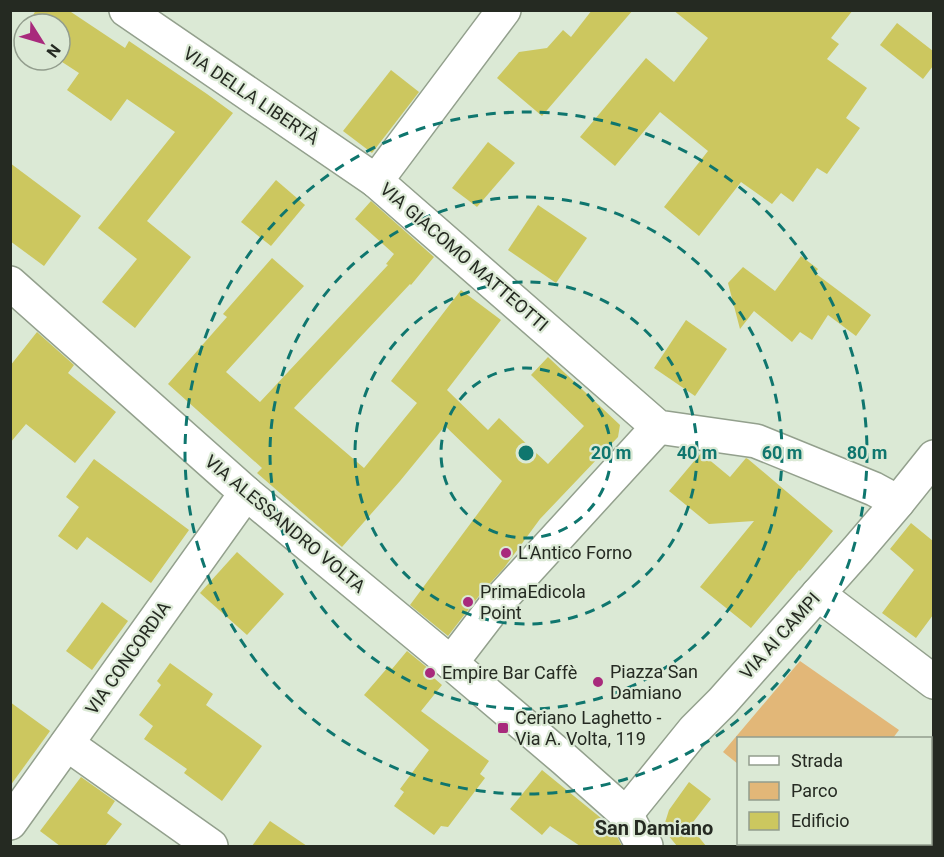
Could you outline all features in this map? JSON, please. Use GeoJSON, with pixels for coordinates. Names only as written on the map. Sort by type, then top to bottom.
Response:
{"type":"FeatureCollection","features":[{"type":"Feature","properties":{"kind":"street","name":"VIA DELLA LIBERTÀ"},"geometry":{"type":"LineString","coordinates":[[126,10],[376,181]]}},
{"type":"Feature","properties":{"kind":"street","name":"VIA GIACOMO MATTEOTTI"},"geometry":{"type":"LineString","coordinates":[[504,10],[376,181],[658,427]]}},
{"type":"Feature","properties":{"kind":"street","name":"VIA ALESSANDRO VOLTA"},"geometry":{"type":"LineString","coordinates":[[10,283],[246,493],[564,759],[626,814],[638,837],[646,846]]}},
{"type":"Feature","properties":{"kind":"street"},"geometry":{"type":"LineString","coordinates":[[451,663],[497,603],[658,427],[756,441],[874,489],[898,502]]}},
{"type":"Feature","properties":{"kind":"street","name":"VIA AI CAMPI"},"geometry":{"type":"LineString","coordinates":[[626,814],[694,730],[722,702],[818,594],[898,502],[933,457]]}},
{"type":"Feature","properties":{"kind":"street","name":"VIA CONCORDIA"},"geometry":{"type":"LineString","coordinates":[[10,823],[246,493]]}},
{"type":"Feature","properties":{"kind":"street"},"geometry":{"type":"LineString","coordinates":[[818,594],[933,682]]}},
{"type":"Feature","properties":{"kind":"street"},"geometry":{"type":"LineString","coordinates":[[67,744],[211,846]]}},
{"type":"Feature","properties":{"kind":"green space"},"geometry":{"type":"Polygon","coordinates":[[[800,661],[899,730],[894,737],[737,737],[737,763],[723,752],[800,661]]]}},
{"type":"Feature","properties":{"kind":"building"},"geometry":{"type":"Polygon","coordinates":[[[36,10],[68,10],[71,12],[35,12],[36,10]]]}},
{"type":"Feature","properties":{"kind":"building"},"geometry":{"type":"Polygon","coordinates":[[[592,10],[633,10],[542,116],[497,78],[519,52],[547,48],[563,30],[571,37],[592,10]]]}},
{"type":"Feature","properties":{"kind":"building"},"geometry":{"type":"Polygon","coordinates":[[[673,10],[853,10],[831,38],[839,44],[827,59],[867,88],[846,118],[860,128],[827,174],[817,168],[793,202],[781,193],[772,204],[741,182],[699,236],[664,207],[708,151],[660,112],[615,166],[580,137],[646,58],[674,82],[708,38],[673,10]]]}},
{"type":"Feature","properties":{"kind":"building"},"geometry":{"type":"Polygon","coordinates":[[[72,13],[125,48],[129,41],[233,113],[147,221],[191,257],[135,328],[102,302],[137,259],[98,228],[175,132],[127,99],[111,121],[67,90],[79,73],[72,68],[72,13]]]}},
{"type":"Feature","properties":{"kind":"building"},"geometry":{"type":"Polygon","coordinates":[[[897,23],[933,51],[933,66],[923,79],[880,45],[897,23]]]}},
{"type":"Feature","properties":{"kind":"building"},"geometry":{"type":"Polygon","coordinates":[[[391,70],[419,92],[372,153],[343,131],[391,70]]]}},
{"type":"Feature","properties":{"kind":"building"},"geometry":{"type":"Polygon","coordinates":[[[488,142],[515,163],[477,207],[452,188],[488,142]]]}},
{"type":"Feature","properties":{"kind":"building"},"geometry":{"type":"Polygon","coordinates":[[[10,163],[81,216],[44,266],[10,241],[10,163]]]}},
{"type":"Feature","properties":{"kind":"building"},"geometry":{"type":"Polygon","coordinates":[[[276,180],[305,205],[271,246],[241,222],[276,180]]]}},
{"type":"Feature","properties":{"kind":"building"},"geometry":{"type":"Polygon","coordinates":[[[371,201],[434,257],[411,285],[294,408],[364,468],[417,403],[391,381],[461,290],[501,320],[447,390],[488,430],[499,418],[548,464],[584,426],[531,375],[548,357],[620,425],[618,437],[540,519],[504,568],[448,636],[410,605],[502,481],[445,426],[342,547],[257,473],[262,468],[168,384],[227,317],[223,314],[272,258],[304,286],[226,372],[260,402],[388,265],[386,264],[394,254],[355,219],[371,201]]]}},
{"type":"Feature","properties":{"kind":"building"},"geometry":{"type":"Polygon","coordinates":[[[538,205],[587,238],[556,283],[508,250],[538,205]]]}},
{"type":"Feature","properties":{"kind":"building"},"geometry":{"type":"Polygon","coordinates":[[[801,256],[818,269],[815,273],[871,315],[856,336],[828,315],[812,340],[800,332],[792,342],[754,311],[740,329],[728,283],[743,267],[775,291],[801,256]]]}},
{"type":"Feature","properties":{"kind":"building"},"geometry":{"type":"Polygon","coordinates":[[[686,320],[727,349],[695,396],[654,368],[686,320]]]}},
{"type":"Feature","properties":{"kind":"building"},"geometry":{"type":"Polygon","coordinates":[[[37,332],[74,365],[68,373],[116,412],[75,463],[26,424],[10,443],[10,366],[37,332]]]}},
{"type":"Feature","properties":{"kind":"building"},"geometry":{"type":"Polygon","coordinates":[[[701,453],[730,477],[746,458],[748,459],[833,531],[751,628],[700,587],[754,521],[709,524],[669,491],[701,453]]]}},
{"type":"Feature","properties":{"kind":"building"},"geometry":{"type":"Polygon","coordinates":[[[94,459],[189,530],[151,583],[87,537],[77,550],[58,536],[79,507],[66,497],[94,459]]]}},
{"type":"Feature","properties":{"kind":"building"},"geometry":{"type":"Polygon","coordinates":[[[911,523],[933,541],[933,615],[916,638],[882,613],[914,570],[890,549],[911,523]]]}},
{"type":"Feature","properties":{"kind":"building"},"geometry":{"type":"Polygon","coordinates":[[[237,552],[284,594],[247,635],[200,593],[237,552]]]}},
{"type":"Feature","properties":{"kind":"building"},"geometry":{"type":"Polygon","coordinates":[[[102,602],[128,621],[92,670],[66,651],[102,602]]]}},
{"type":"Feature","properties":{"kind":"building"},"geometry":{"type":"Polygon","coordinates":[[[407,651],[429,669],[427,672],[442,685],[421,711],[489,761],[480,774],[485,778],[448,827],[441,826],[434,835],[394,806],[404,792],[400,789],[429,750],[364,695],[389,666],[392,669],[407,651]]]}},
{"type":"Feature","properties":{"kind":"building"},"geometry":{"type":"Polygon","coordinates":[[[170,663],[213,694],[206,705],[262,746],[222,801],[184,773],[187,769],[144,739],[153,726],[139,715],[161,685],[157,681],[170,663]]]}},
{"type":"Feature","properties":{"kind":"building"},"geometry":{"type":"Polygon","coordinates":[[[10,702],[50,731],[10,786],[10,702]]]}},
{"type":"Feature","properties":{"kind":"building"},"geometry":{"type":"Polygon","coordinates":[[[542,770],[612,827],[622,846],[580,846],[550,826],[542,835],[510,809],[542,770]]]}},
{"type":"Feature","properties":{"kind":"building"},"geometry":{"type":"Polygon","coordinates":[[[81,777],[115,801],[107,813],[122,824],[105,846],[60,846],[40,831],[81,777]]]}},
{"type":"Feature","properties":{"kind":"building"},"geometry":{"type":"Polygon","coordinates":[[[689,782],[711,799],[690,826],[706,846],[677,846],[663,829],[669,810],[689,782]]]}},
{"type":"Feature","properties":{"kind":"building"},"geometry":{"type":"Polygon","coordinates":[[[270,821],[307,846],[252,846],[270,821]]]}},
{"type":"Feature","properties":{"kind":"place","name":"L'Antico Forno"},"geometry":{"type":"Point","coordinates":[506,553]}},
{"type":"Feature","properties":{"kind":"place","name":"PrimaEdicola Point"},"geometry":{"type":"Point","coordinates":[468,602]}},
{"type":"Feature","properties":{"kind":"place","name":"Empire Bar Caffè"},"geometry":{"type":"Point","coordinates":[430,673]}},
{"type":"Feature","properties":{"kind":"place","name":"Piazza San Damiano"},"geometry":{"type":"Point","coordinates":[598,682]}},
{"type":"Feature","properties":{"kind":"place","name":"Ceriano Laghetto - Via A. Volta, 119"},"geometry":{"type":"Point","coordinates":[503,728]}},
{"type":"Feature","properties":{"kind":"district","name":"San Damiano"},"geometry":{"type":"Point","coordinates":[654,828]}}]}
